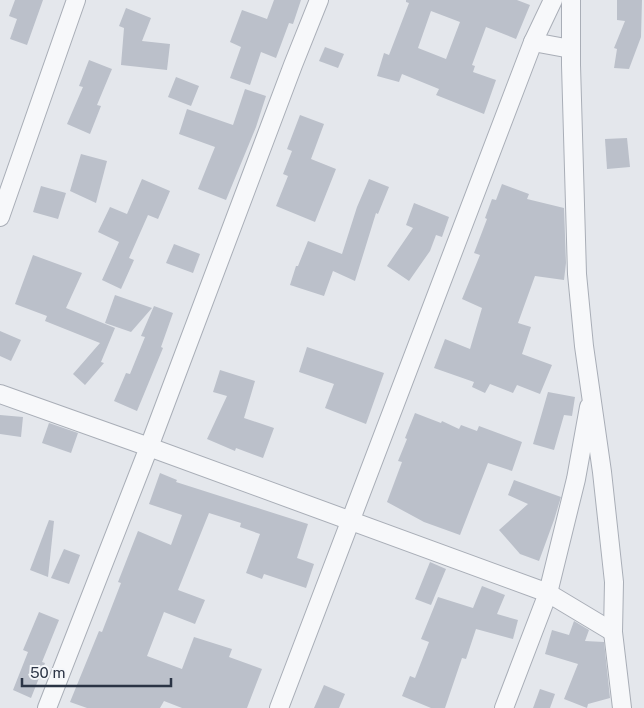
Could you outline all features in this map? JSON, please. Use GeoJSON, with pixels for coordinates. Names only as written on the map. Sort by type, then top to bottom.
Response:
{"type":"FeatureCollection","features":[{"type":"Feature","properties":{"kind":"street"},"geometry":{"type":"LineString","coordinates":[[0,217],[76,0]]}},
{"type":"Feature","properties":{"kind":"street"},"geometry":{"type":"LineString","coordinates":[[47,708],[149,447],[319,0]]}},
{"type":"Feature","properties":{"kind":"street"},"geometry":{"type":"LineString","coordinates":[[279,708],[533,42],[553,0]]}},
{"type":"Feature","properties":{"kind":"street"},"geometry":{"type":"LineString","coordinates":[[571,0],[577,274],[584,346],[602,472],[614,582],[613,632],[622,708]]}},
{"type":"Feature","properties":{"kind":"street"},"geometry":{"type":"LineString","coordinates":[[533,42],[571,49]]}},
{"type":"Feature","properties":{"kind":"street"},"geometry":{"type":"LineString","coordinates":[[504,708],[548,593],[576,479],[591,392]]}},
{"type":"Feature","properties":{"kind":"street"},"geometry":{"type":"LineString","coordinates":[[0,394],[548,593],[613,632]]}},
{"type":"Feature","properties":{"kind":"building"},"geometry":{"type":"Polygon","coordinates":[[[15,0],[43,0],[27,45],[10,39],[17,19],[9,16],[15,0]]]}},
{"type":"Feature","properties":{"kind":"building"},"geometry":{"type":"Polygon","coordinates":[[[274,0],[301,0],[293,24],[289,23],[276,58],[261,52],[250,85],[230,78],[241,47],[230,42],[242,10],[267,19],[274,0]]]}},
{"type":"Feature","properties":{"kind":"building"},"geometry":{"type":"Polygon","coordinates":[[[406,0],[517,0],[530,5],[516,39],[486,27],[472,65],[475,66],[473,72],[496,80],[484,114],[436,95],[439,89],[402,74],[399,82],[377,76],[384,53],[389,55],[409,3],[406,0]],[[431,11],[418,48],[446,59],[460,22],[431,11]]]}},
{"type":"Feature","properties":{"kind":"building"},"geometry":{"type":"Polygon","coordinates":[[[617,0],[642,0],[641,37],[629,69],[614,68],[617,49],[614,48],[625,21],[617,20],[617,0]]]}},
{"type":"Feature","properties":{"kind":"building"},"geometry":{"type":"Polygon","coordinates":[[[126,8],[151,18],[142,41],[170,44],[167,70],[121,65],[124,28],[119,26],[126,8]]]}},
{"type":"Feature","properties":{"kind":"building"},"geometry":{"type":"Polygon","coordinates":[[[325,47],[344,54],[338,68],[319,61],[325,47]]]}},
{"type":"Feature","properties":{"kind":"building"},"geometry":{"type":"Polygon","coordinates":[[[89,60],[112,69],[97,105],[101,106],[90,134],[67,124],[83,87],[79,86],[89,60]]]}},
{"type":"Feature","properties":{"kind":"building"},"geometry":{"type":"Polygon","coordinates":[[[176,77],[199,86],[191,106],[168,97],[176,77]]]}},
{"type":"Feature","properties":{"kind":"building"},"geometry":{"type":"Polygon","coordinates":[[[245,89],[266,96],[256,127],[226,200],[198,189],[215,147],[179,134],[187,109],[233,125],[245,89]]]}},
{"type":"Feature","properties":{"kind":"building"},"geometry":{"type":"Polygon","coordinates":[[[300,115],[324,124],[311,159],[336,169],[315,222],[276,206],[288,176],[283,174],[292,151],[287,149],[300,115]]]}},
{"type":"Feature","properties":{"kind":"building"},"geometry":{"type":"Polygon","coordinates":[[[627,138],[630,167],[607,169],[605,139],[627,138]]]}},
{"type":"Feature","properties":{"kind":"building"},"geometry":{"type":"Polygon","coordinates":[[[81,154],[107,161],[96,203],[70,191],[81,154]]]}},
{"type":"Feature","properties":{"kind":"building"},"geometry":{"type":"Polygon","coordinates":[[[142,179],[170,191],[158,219],[148,215],[129,258],[134,260],[121,289],[102,280],[119,242],[98,232],[110,207],[127,214],[142,179]]]}},
{"type":"Feature","properties":{"kind":"building"},"geometry":{"type":"Polygon","coordinates":[[[369,179],[389,187],[378,214],[376,213],[355,281],[333,271],[324,296],[290,285],[296,266],[298,266],[308,241],[342,254],[357,207],[369,179]]]}},
{"type":"Feature","properties":{"kind":"building"},"geometry":{"type":"Polygon","coordinates":[[[502,184],[529,194],[527,199],[564,208],[566,263],[564,280],[535,276],[518,323],[531,327],[522,354],[552,365],[540,394],[517,385],[513,393],[490,384],[485,393],[472,387],[474,382],[434,368],[445,339],[470,349],[482,308],[462,299],[480,255],[474,253],[487,219],[485,218],[492,199],[496,200],[502,184]]]}},
{"type":"Feature","properties":{"kind":"building"},"geometry":{"type":"Polygon","coordinates":[[[41,186],[66,193],[58,219],[33,212],[41,186]]]}},
{"type":"Feature","properties":{"kind":"building"},"geometry":{"type":"Polygon","coordinates":[[[414,203],[449,217],[442,237],[436,235],[430,251],[409,281],[387,266],[413,228],[406,225],[414,203]]]}},
{"type":"Feature","properties":{"kind":"building"},"geometry":{"type":"Polygon","coordinates":[[[174,244],[200,254],[193,273],[166,263],[174,244]]]}},
{"type":"Feature","properties":{"kind":"building"},"geometry":{"type":"Polygon","coordinates":[[[33,255],[82,273],[66,308],[115,328],[101,362],[104,363],[85,385],[73,374],[100,343],[45,321],[47,316],[15,304],[33,255]]]}},
{"type":"Feature","properties":{"kind":"building"},"geometry":{"type":"Polygon","coordinates":[[[115,295],[152,308],[131,332],[105,323],[115,295]]]}},
{"type":"Feature","properties":{"kind":"building"},"geometry":{"type":"Polygon","coordinates":[[[154,306],[173,313],[161,347],[163,348],[137,411],[114,401],[126,373],[130,374],[145,337],[141,336],[154,306]]]}},
{"type":"Feature","properties":{"kind":"building"},"geometry":{"type":"Polygon","coordinates":[[[0,331],[21,340],[11,361],[0,356],[0,331]]]}},
{"type":"Feature","properties":{"kind":"building"},"geometry":{"type":"Polygon","coordinates":[[[307,347],[384,373],[366,424],[325,408],[334,384],[299,372],[307,347]]]}},
{"type":"Feature","properties":{"kind":"building"},"geometry":{"type":"Polygon","coordinates":[[[220,370],[255,381],[244,418],[274,428],[263,458],[236,448],[235,451],[207,439],[227,396],[213,392],[220,370]]]}},
{"type":"Feature","properties":{"kind":"building"},"geometry":{"type":"Polygon","coordinates":[[[548,392],[575,397],[572,416],[564,415],[554,450],[533,444],[548,392]]]}},
{"type":"Feature","properties":{"kind":"building"},"geometry":{"type":"Polygon","coordinates":[[[415,413],[441,423],[442,421],[459,429],[461,425],[477,431],[479,426],[522,442],[512,471],[488,463],[460,535],[424,522],[387,502],[402,462],[398,461],[415,413]]]}},
{"type":"Feature","properties":{"kind":"building"},"geometry":{"type":"Polygon","coordinates":[[[0,415],[23,417],[21,437],[0,434],[0,415]]]}},
{"type":"Feature","properties":{"kind":"building"},"geometry":{"type":"Polygon","coordinates":[[[49,423],[78,433],[71,453],[42,443],[49,423]]]}},
{"type":"Feature","properties":{"kind":"building"},"geometry":{"type":"Polygon","coordinates":[[[160,473],[177,480],[176,482],[308,524],[297,558],[314,564],[306,588],[264,574],[262,579],[246,573],[260,534],[240,527],[241,523],[209,513],[178,590],[205,600],[195,624],[164,612],[147,656],[182,669],[194,637],[232,649],[229,657],[262,669],[247,708],[182,708],[164,701],[160,708],[87,708],[70,702],[99,631],[102,632],[121,583],[118,582],[138,531],[171,545],[182,515],[149,504],[160,473]]]}},
{"type":"Feature","properties":{"kind":"building"},"geometry":{"type":"Polygon","coordinates":[[[514,480],[561,497],[539,561],[520,554],[499,530],[528,504],[508,495],[514,480]]]}},
{"type":"Feature","properties":{"kind":"building"},"geometry":{"type":"Polygon","coordinates":[[[49,520],[54,521],[48,577],[30,570],[49,520]]]}},
{"type":"Feature","properties":{"kind":"building"},"geometry":{"type":"Polygon","coordinates":[[[64,549],[80,555],[69,584],[51,578],[64,549]]]}},
{"type":"Feature","properties":{"kind":"building"},"geometry":{"type":"Polygon","coordinates":[[[430,562],[446,569],[431,605],[415,599],[430,562]]]}},
{"type":"Feature","properties":{"kind":"building"},"geometry":{"type":"Polygon","coordinates":[[[482,586],[505,595],[497,614],[518,620],[513,639],[476,629],[466,659],[462,658],[445,708],[431,708],[402,696],[410,676],[415,678],[429,642],[421,639],[438,597],[473,608],[482,586]]]}},
{"type":"Feature","properties":{"kind":"building"},"geometry":{"type":"Polygon","coordinates":[[[39,612],[59,620],[42,662],[45,663],[31,698],[13,690],[28,652],[23,650],[39,612]]]}},
{"type":"Feature","properties":{"kind":"building"},"geometry":{"type":"Polygon","coordinates":[[[574,621],[589,630],[585,641],[604,642],[610,698],[588,704],[587,708],[564,699],[578,664],[545,654],[552,630],[569,635],[574,621]]]}},
{"type":"Feature","properties":{"kind":"building"},"geometry":{"type":"Polygon","coordinates":[[[324,685],[345,694],[339,708],[314,708],[324,685]]]}},
{"type":"Feature","properties":{"kind":"building"},"geometry":{"type":"Polygon","coordinates":[[[540,689],[555,694],[550,708],[533,708],[540,689]]]}}]}
